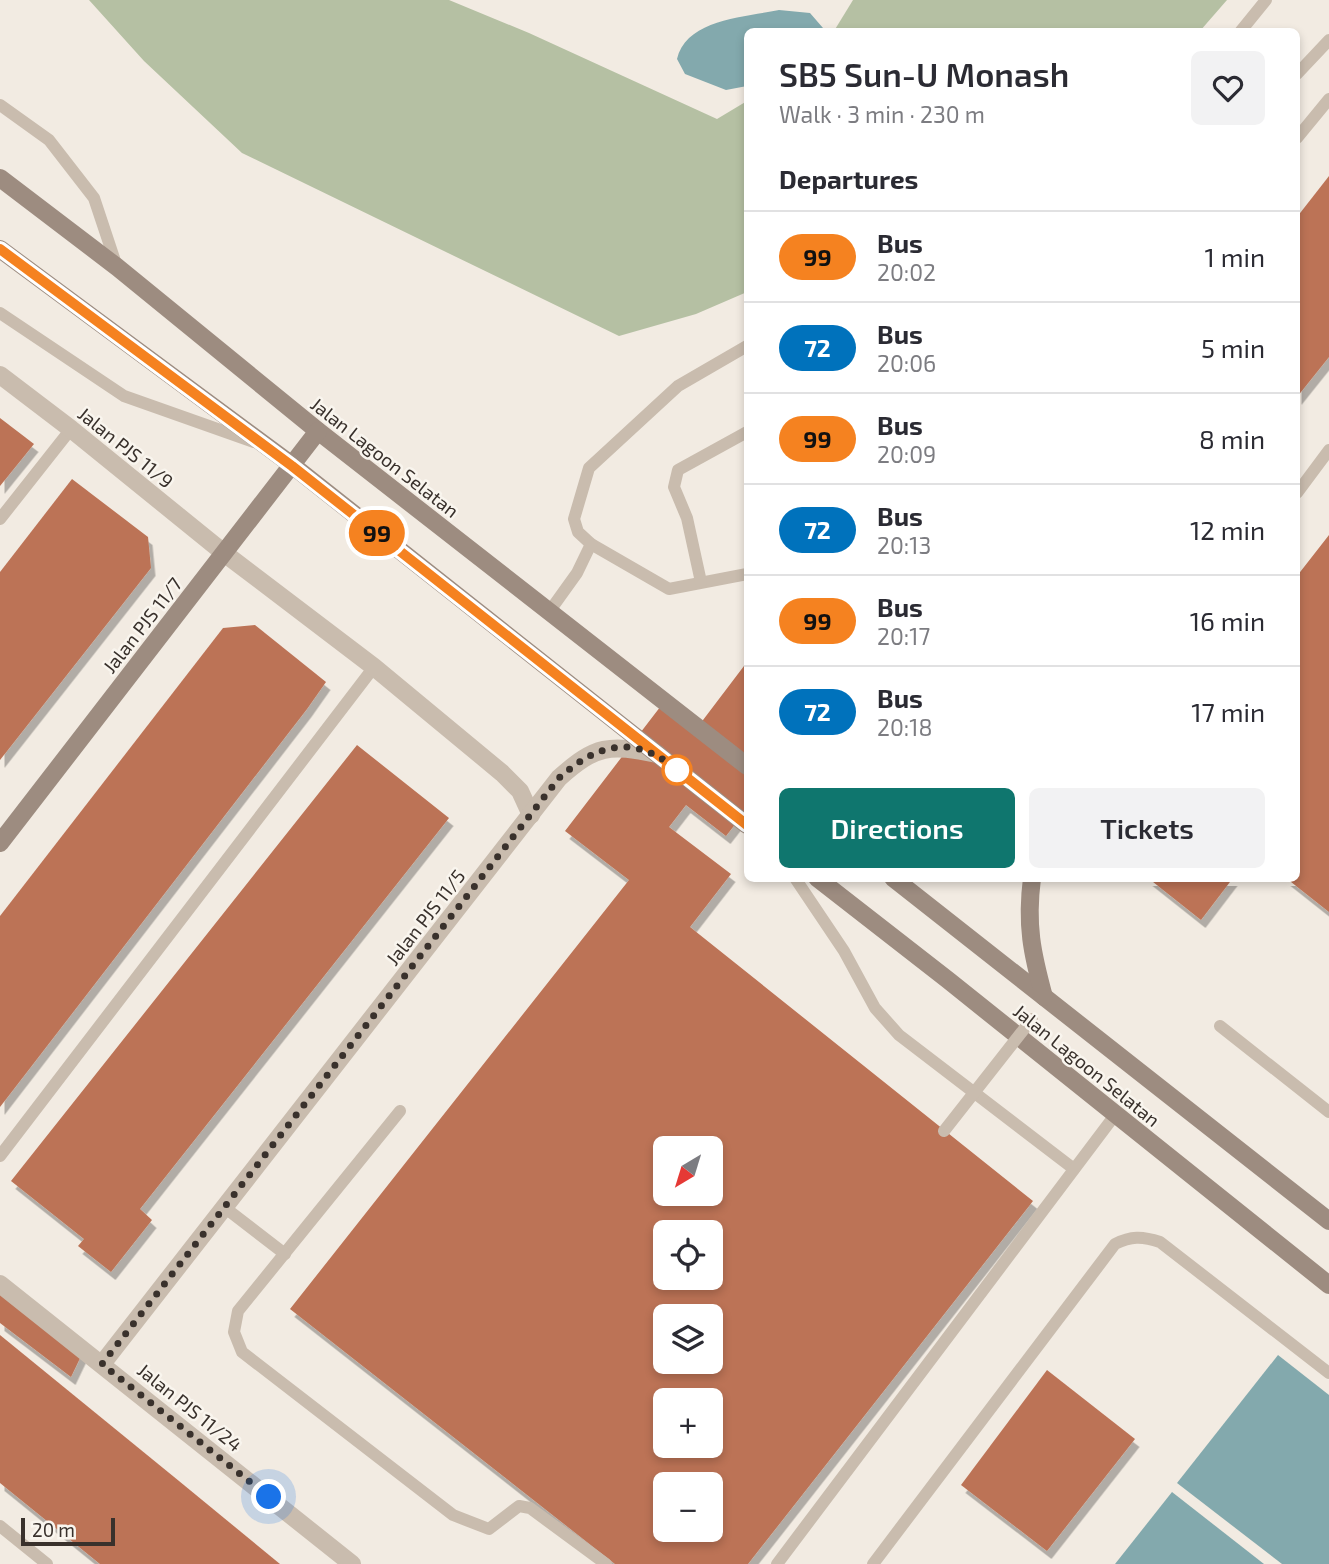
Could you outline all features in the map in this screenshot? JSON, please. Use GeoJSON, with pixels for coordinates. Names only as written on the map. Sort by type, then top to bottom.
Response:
{"type":"FeatureCollection","features":[{"type":"Feature","properties":{"kind":"main road","name":"Jalan Lagoon Selatan"},"geometry":{"type":"LineString","coordinates":[[0,178],[117,267],[318,431],[744,764]]}},
{"type":"Feature","properties":{"kind":"main road"},"geometry":{"type":"LineString","coordinates":[[0,249],[292,466],[744,823]]}},
{"type":"Feature","properties":{"kind":"main road","name":"Jalan PJS 11/7"},"geometry":{"type":"LineString","coordinates":[[0,844],[318,431]]}},
{"type":"Feature","properties":{"kind":"main road","name":"Jalan Lagoon Selatan"},"geometry":{"type":"LineString","coordinates":[[822,882],[1329,1285]]}},
{"type":"Feature","properties":{"kind":"main road","name":"Jalan Lagoon Selatan"},"geometry":{"type":"LineString","coordinates":[[898,882],[1329,1222]]}},
{"type":"Feature","properties":{"kind":"main road"},"geometry":{"type":"LineString","coordinates":[[1032,882],[1028,924],[1032,955],[1044,998]]}},
{"type":"Feature","properties":{"kind":"street","name":"Jalan PJS 11/9"},"geometry":{"type":"LineString","coordinates":[[0,375],[224,553]]}},
{"type":"Feature","properties":{"kind":"street"},"geometry":{"type":"LineString","coordinates":[[224,553],[374,667],[502,773],[520,791],[531,815]]}},
{"type":"Feature","properties":{"kind":"street","name":"Jalan PJS 11/5"},"geometry":{"type":"LineString","coordinates":[[102,1364],[559,778],[578,761],[598,750],[621,747],[657,754]]}},
{"type":"Feature","properties":{"kind":"street","name":"Jalan PJS 11/24"},"geometry":{"type":"LineString","coordinates":[[0,1284],[352,1564]]}},
{"type":"Feature","properties":{"kind":"lane"},"geometry":{"type":"LineString","coordinates":[[1243,28],[1266,0]]}},
{"type":"Feature","properties":{"kind":"lane"},"geometry":{"type":"LineString","coordinates":[[1300,71],[1329,40]]}},
{"type":"Feature","properties":{"kind":"lane"},"geometry":{"type":"LineString","coordinates":[[1300,134],[1329,99]]}},
{"type":"Feature","properties":{"kind":"lane"},"geometry":{"type":"LineString","coordinates":[[0,105],[49,141],[94,198],[117,267]]}},
{"type":"Feature","properties":{"kind":"lane"},"geometry":{"type":"LineString","coordinates":[[0,313],[124,396],[264,445]]}},
{"type":"Feature","properties":{"kind":"lane"},"geometry":{"type":"LineString","coordinates":[[744,348],[678,386],[589,468],[573,519],[578,532],[591,544],[668,589],[744,575]]}},
{"type":"Feature","properties":{"kind":"lane"},"geometry":{"type":"LineString","coordinates":[[0,519],[71,429]]}},
{"type":"Feature","properties":{"kind":"lane"},"geometry":{"type":"LineString","coordinates":[[701,582],[687,519],[674,488],[678,470],[744,434]]}},
{"type":"Feature","properties":{"kind":"lane"},"geometry":{"type":"LineString","coordinates":[[1300,489],[1329,450]]}},
{"type":"Feature","properties":{"kind":"lane"},"geometry":{"type":"LineString","coordinates":[[549,612],[577,573],[591,544]]}},
{"type":"Feature","properties":{"kind":"lane"},"geometry":{"type":"LineString","coordinates":[[0,1156],[374,667]]}},
{"type":"Feature","properties":{"kind":"lane"},"geometry":{"type":"LineString","coordinates":[[798,882],[844,951],[875,1008],[898,1035],[1074,1169]]}},
{"type":"Feature","properties":{"kind":"lane"},"geometry":{"type":"LineString","coordinates":[[944,1131],[1032,1019]]}},
{"type":"Feature","properties":{"kind":"lane"},"geometry":{"type":"LineString","coordinates":[[1220,1026],[1329,1112]]}},
{"type":"Feature","properties":{"kind":"lane"},"geometry":{"type":"LineString","coordinates":[[400,1111],[238,1311],[234,1332],[242,1352],[453,1515],[489,1529],[519,1506],[530,1508],[606,1564]]}},
{"type":"Feature","properties":{"kind":"lane"},"geometry":{"type":"LineString","coordinates":[[777,1564],[1115,1115]]}},
{"type":"Feature","properties":{"kind":"lane"},"geometry":{"type":"LineString","coordinates":[[224,1207],[285,1254]]}},
{"type":"Feature","properties":{"kind":"lane"},"geometry":{"type":"LineString","coordinates":[[873,1564],[1115,1244],[1128,1238],[1144,1237],[1160,1242],[1329,1373]]}},
{"type":"Feature","properties":{"kind":"lane"},"geometry":{"type":"LineString","coordinates":[[0,1526],[47,1564]]}},
{"type":"Feature","properties":{"kind":"green space"},"geometry":{"type":"Polygon","coordinates":[[[89,0],[449,0],[529,33],[717,119],[744,103],[744,293],[696,314],[619,336],[242,153],[144,61],[89,0]]]}},
{"type":"Feature","properties":{"kind":"green space"},"geometry":{"type":"Polygon","coordinates":[[[853,0],[1227,0],[1203,28],[836,28],[853,0]]]}},
{"type":"Feature","properties":{"kind":"water"},"geometry":{"type":"Polygon","coordinates":[[[779,10],[810,13],[823,28],[744,28],[744,87],[726,90],[685,74],[677,59],[692,35],[734,18],[779,10]]]}},
{"type":"Feature","properties":{"kind":"water"},"geometry":{"type":"Polygon","coordinates":[[[1278,1355],[1329,1395],[1329,1564],[1282,1564],[1177,1483],[1278,1355]]]}},
{"type":"Feature","properties":{"kind":"water"},"geometry":{"type":"Polygon","coordinates":[[[1172,1492],[1264,1564],[1115,1564],[1172,1492]]]}},
{"type":"Feature","properties":{"kind":"building"},"geometry":{"type":"Polygon","coordinates":[[[1329,176],[1329,357],[1300,393],[1300,213],[1329,176]]]}},
{"type":"Feature","properties":{"kind":"building"},"geometry":{"type":"Polygon","coordinates":[[[0,418],[34,444],[0,486],[0,418]]]}},
{"type":"Feature","properties":{"kind":"building"},"geometry":{"type":"Polygon","coordinates":[[[72,479],[148,537],[151,568],[0,760],[0,572],[72,479]]]}},
{"type":"Feature","properties":{"kind":"building"},"geometry":{"type":"Polygon","coordinates":[[[1329,535],[1329,912],[1291,882],[1300,882],[1300,572],[1329,535]]]}},
{"type":"Feature","properties":{"kind":"building"},"geometry":{"type":"Polygon","coordinates":[[[255,625],[326,682],[0,1107],[0,916],[223,628],[255,625]]]}},
{"type":"Feature","properties":{"kind":"building"},"geometry":{"type":"Polygon","coordinates":[[[744,666],[744,813],[726,836],[686,805],[669,827],[731,874],[690,927],[1033,1201],[748,1564],[615,1564],[290,1309],[629,880],[565,831],[667,698],[700,724],[744,666]]]}},
{"type":"Feature","properties":{"kind":"building"},"geometry":{"type":"Polygon","coordinates":[[[357,745],[449,818],[140,1209],[152,1220],[111,1272],[78,1246],[84,1239],[11,1181],[357,745]]]}},
{"type":"Feature","properties":{"kind":"building"},"geometry":{"type":"Polygon","coordinates":[[[1153,882],[1230,882],[1201,920],[1153,882]]]}},
{"type":"Feature","properties":{"kind":"building"},"geometry":{"type":"Polygon","coordinates":[[[0,1292],[82,1354],[71,1377],[0,1323],[0,1292]]]}},
{"type":"Feature","properties":{"kind":"building"},"geometry":{"type":"Polygon","coordinates":[[[0,1335],[280,1564],[100,1564],[0,1483],[0,1335]]]}},
{"type":"Feature","properties":{"kind":"building"},"geometry":{"type":"Polygon","coordinates":[[[1047,1370],[1135,1439],[1047,1551],[961,1485],[1047,1370]]]}},
{"type":"Feature","properties":{"kind":"bus line","name":"99"},"geometry":{"type":"LineString","coordinates":[[0,249],[292,466],[744,823]]}},
{"type":"Feature","properties":{"kind":"route"},"geometry":{"type":"LineString","coordinates":[[269,1497],[102,1364],[559,778],[578,761],[598,750],[621,747],[657,754],[677,770]]}}]}
